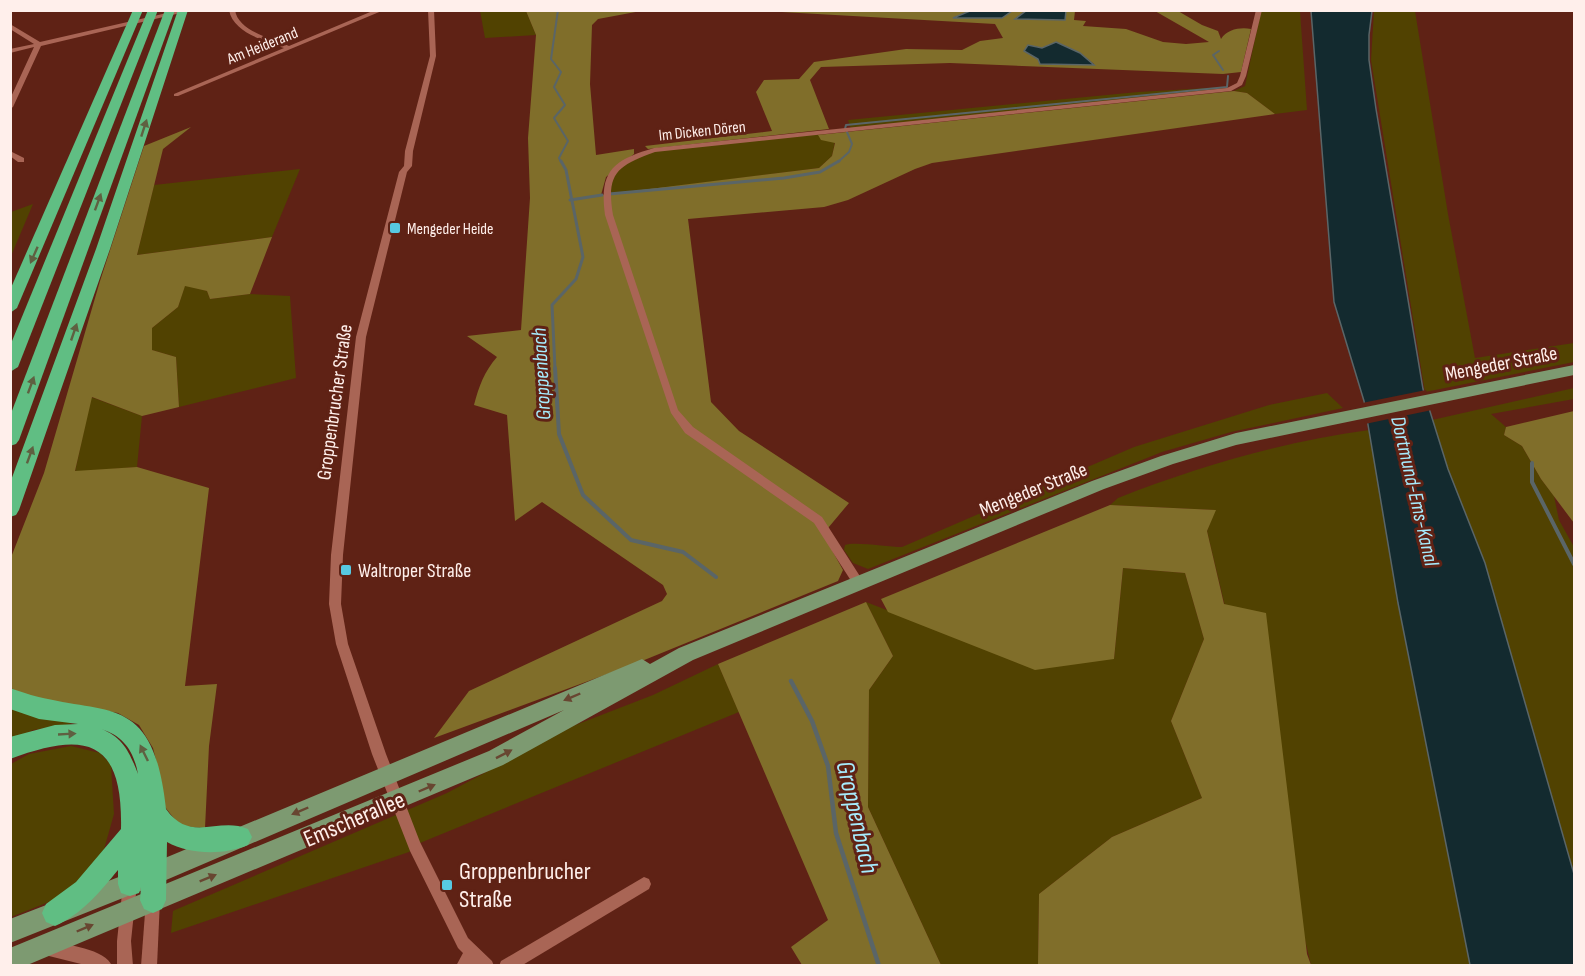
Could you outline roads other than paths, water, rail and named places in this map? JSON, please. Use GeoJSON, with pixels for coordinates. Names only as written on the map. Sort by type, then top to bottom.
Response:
{"type":"FeatureCollection","features":[{"type":"Feature","properties":{"kind":"highway"},"geometry":{"type":"LineString","coordinates":[[10,440],[177,13]]}},
{"type":"Feature","properties":{"kind":"highway"},"geometry":{"type":"LineString","coordinates":[[10,510],[104,249],[177,13]]}},
{"type":"Feature","properties":{"kind":"highway"},"geometry":{"type":"LineString","coordinates":[[10,367],[150,16]]}},
{"type":"Feature","properties":{"kind":"highway"},"geometry":{"type":"LineString","coordinates":[[10,308],[134,19]]}},
{"type":"Feature","properties":{"kind":"highway"},"geometry":{"type":"LineString","coordinates":[[10,698],[44,710],[89,716],[112,723],[129,731],[139,743],[148,760],[153,789],[153,900]]}},
{"type":"Feature","properties":{"kind":"highway"},"geometry":{"type":"LineString","coordinates":[[10,748],[51,735],[77,734],[96,738],[122,759],[129,780],[132,834],[130,884]]}},
{"type":"Feature","properties":{"kind":"highway"},"geometry":{"type":"LineString","coordinates":[[153,810],[160,822],[176,836],[189,839],[240,837]]}},
{"type":"Feature","properties":{"kind":"highway"},"geometry":{"type":"LineString","coordinates":[[55,913],[85,891],[132,834]]}},
{"type":"Feature","properties":{"kind":"main road","name":"Mengeder Straße"},"geometry":{"type":"LineString","coordinates":[[737,633],[1098,485],[1167,460],[1236,439],[1575,370]]}},
{"type":"Feature","properties":{"kind":"main road","name":"Emscherallee"},"geometry":{"type":"LineString","coordinates":[[10,960],[451,778],[532,739],[686,654],[737,633]]}},
{"type":"Feature","properties":{"kind":"main road","name":"Emscherallee"},"geometry":{"type":"LineString","coordinates":[[10,931],[130,884],[654,663],[686,654]]}},
{"type":"Feature","properties":{"kind":"street"},"geometry":{"type":"LineString","coordinates":[[232,10],[231,15],[235,22],[243,28],[289,48]]}},
{"type":"Feature","properties":{"kind":"street","name":"Am Heiderand"},"geometry":{"type":"LineString","coordinates":[[176,95],[381,10]]}},
{"type":"Feature","properties":{"kind":"street","name":"Groppenbrucher Straße"},"geometry":{"type":"LineString","coordinates":[[431,10],[432,56],[409,151],[408,166],[403,172],[361,338],[349,429],[334,604],[342,644],[380,757],[436,892],[463,943],[467,959],[487,966]]}},
{"type":"Feature","properties":{"kind":"street","name":"Im Dicken Dören"},"geometry":{"type":"LineString","coordinates":[[859,584],[818,519],[689,430],[674,411],[609,215],[604,194],[609,177],[614,171],[637,156],[654,150],[679,146],[1236,88],[1243,76],[1258,10]]}},
{"type":"Feature","properties":{"kind":"street"},"geometry":{"type":"LineString","coordinates":[[10,51],[177,13]]}},
{"type":"Feature","properties":{"kind":"street"},"geometry":{"type":"LineString","coordinates":[[10,26],[39,44]]}},
{"type":"Feature","properties":{"kind":"street"},"geometry":{"type":"LineString","coordinates":[[10,107],[39,44]]}},
{"type":"Feature","properties":{"kind":"street"},"geometry":{"type":"LineString","coordinates":[[178,87],[186,91]]}},
{"type":"Feature","properties":{"kind":"street"},"geometry":{"type":"LineString","coordinates":[[10,153],[21,160],[10,165]]}},
{"type":"Feature","properties":{"kind":"street"},"geometry":{"type":"LineString","coordinates":[[125,966],[124,941],[130,884]]}},
{"type":"Feature","properties":{"kind":"street"},"geometry":{"type":"LineString","coordinates":[[506,966],[644,884]]}},
{"type":"Feature","properties":{"kind":"street"},"geometry":{"type":"LineString","coordinates":[[149,966],[153,900]]}},
{"type":"Feature","properties":{"kind":"street"},"geometry":{"type":"LineString","coordinates":[[43,946],[85,956],[105,966]]}},
{"type":"Feature","properties":{"kind":"water"},"geometry":{"type":"Polygon","coordinates":[[[970,11],[1012,11],[1002,18],[953,18],[970,11]]]}},
{"type":"Feature","properties":{"kind":"water"},"geometry":{"type":"Polygon","coordinates":[[[1026,11],[1066,11],[1065,20],[1015,19],[1026,11]]]}},
{"type":"Feature","properties":{"kind":"water","name":"Dortmund-Ems-Kanal"},"geometry":{"type":"Polygon","coordinates":[[[1311,11],[1372,11],[1369,60],[1423,389],[1448,469],[1485,563],[1574,874],[1574,965],[1470,965],[1398,603],[1364,401],[1334,302],[1311,11]]]}},
{"type":"Feature","properties":{"kind":"water"},"geometry":{"type":"Polygon","coordinates":[[[1056,42],[1080,53],[1094,65],[1040,64],[1038,59],[1024,51],[1028,45],[1042,48],[1056,42]]]}},
{"type":"Feature","properties":{"kind":"waterway","name":"Groppenbach"},"geometry":{"type":"LineString","coordinates":[[558,10],[551,59],[561,72],[554,87],[565,105],[554,118],[568,141],[559,158],[561,162]]}},
{"type":"Feature","properties":{"kind":"waterway"},"geometry":{"type":"LineString","coordinates":[[1219,51],[1213,55],[1223,70]]}},
{"type":"Feature","properties":{"kind":"waterway"},"geometry":{"type":"LineString","coordinates":[[845,129],[846,125],[1227,87],[1228,76]]}},
{"type":"Feature","properties":{"kind":"waterway"},"geometry":{"type":"LineString","coordinates":[[838,162],[849,152],[852,144],[847,132]]}},
{"type":"Feature","properties":{"kind":"waterway","name":"Groppenbach"},"geometry":{"type":"LineString","coordinates":[[561,161],[566,170],[572,200]]}},
{"type":"Feature","properties":{"kind":"waterway"},"geometry":{"type":"LineString","coordinates":[[609,194],[784,178],[820,172],[839,161]]}},
{"type":"Feature","properties":{"kind":"waterway"},"geometry":{"type":"LineString","coordinates":[[572,200],[602,195]]}},
{"type":"Feature","properties":{"kind":"waterway","name":"Groppenbach"},"geometry":{"type":"LineString","coordinates":[[555,369],[552,305],[576,279],[583,257],[572,200]]}},
{"type":"Feature","properties":{"kind":"waterway","name":"Groppenbach"},"geometry":{"type":"LineString","coordinates":[[555,368],[559,434],[583,495],[631,540],[683,552],[716,577]]}},
{"type":"Feature","properties":{"kind":"waterway"},"geometry":{"type":"LineString","coordinates":[[1532,463],[1532,482],[1574,564]]}},
{"type":"Feature","properties":{"kind":"waterway","name":"Groppenbach"},"geometry":{"type":"LineString","coordinates":[[791,681],[812,721],[828,766],[836,833],[879,966]]}},
{"type":"Feature","properties":{"kind":"place","name":"Mengeder Heide"},"geometry":{"type":"Point","coordinates":[395,228]}},
{"type":"Feature","properties":{"kind":"place","name":"Waltroper Straße"},"geometry":{"type":"Point","coordinates":[346,570]}},
{"type":"Feature","properties":{"kind":"place","name":"Groppenbrucher Straße"},"geometry":{"type":"Point","coordinates":[447,885]}}]}
